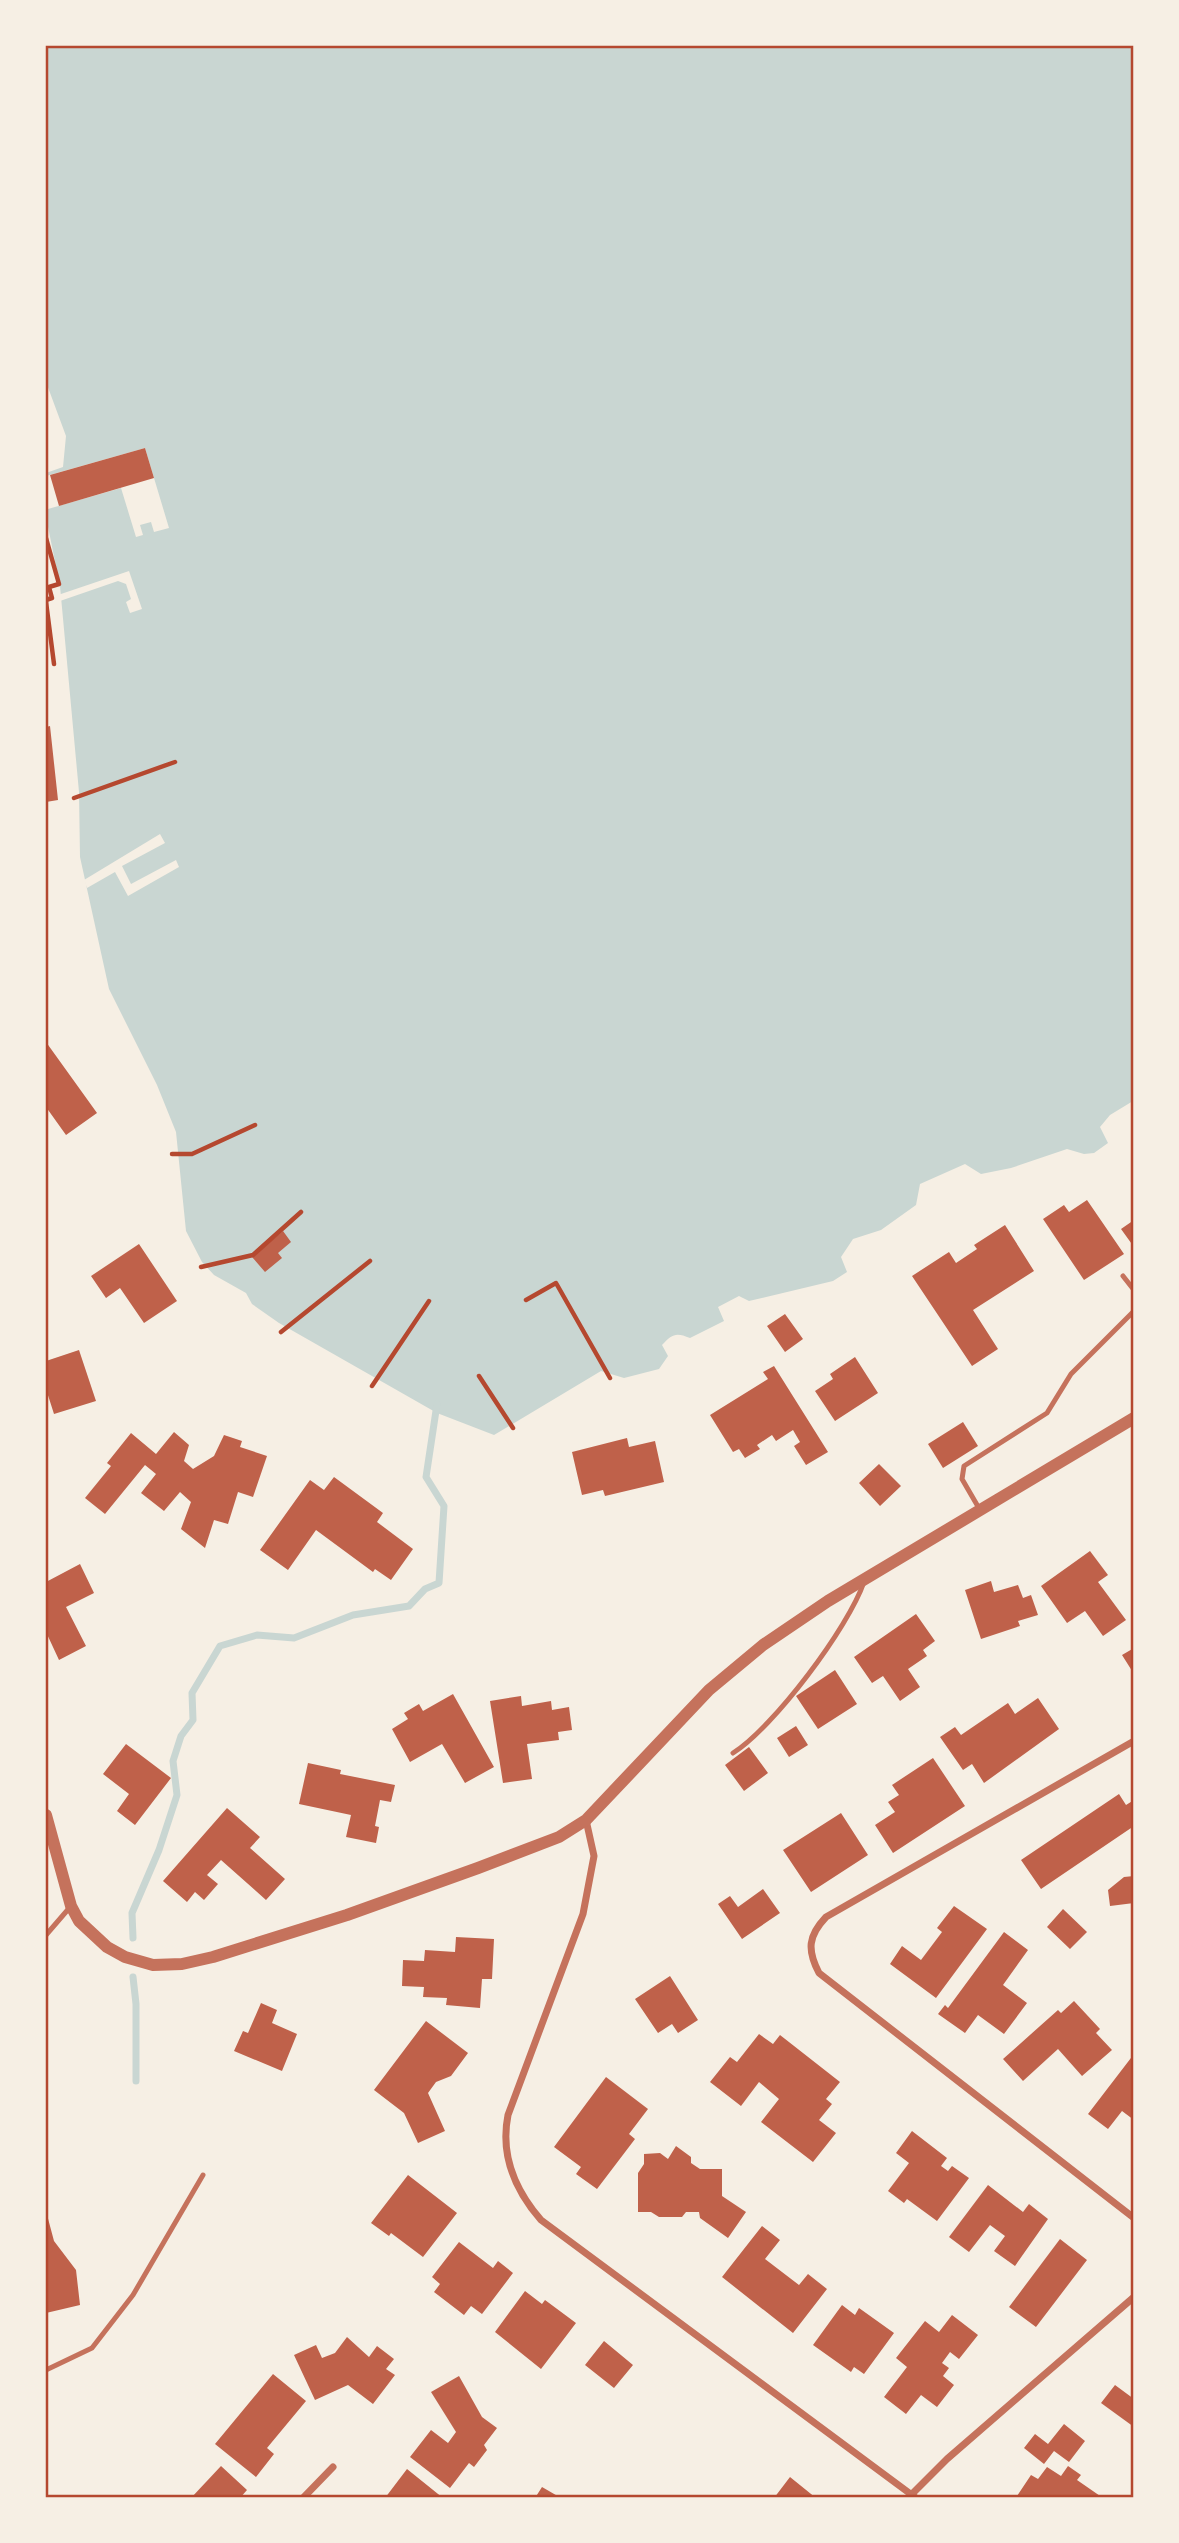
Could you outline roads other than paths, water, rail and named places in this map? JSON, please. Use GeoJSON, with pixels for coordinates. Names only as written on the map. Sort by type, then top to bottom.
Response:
{"type":"FeatureCollection","features":[{"type":"Feature","properties":{"kind":"street"},"geometry":{"type":"LineString","coordinates":[[46,1815],[71,1906],[89,1933],[125,1957],[153,1965],[182,1964],[347,1915],[559,1837],[586,1820],[709,1690],[762,1645],[865,1578],[1133,1418]]}},
{"type":"Feature","properties":{"kind":"street"},"geometry":{"type":"LineString","coordinates":[[1133,1741],[826,1917],[813,1931],[809,1946],[819,1973],[1133,2218]]}},
{"type":"Feature","properties":{"kind":"street"},"geometry":{"type":"LineString","coordinates":[[586,1820],[594,1856],[583,1914],[508,2115],[504,2136],[515,2180],[527,2203],[541,2220],[912,2496],[1133,2297]]}},
{"type":"Feature","properties":{"kind":"street"},"geometry":{"type":"LineString","coordinates":[[303,2497],[333,2467]]}},
{"type":"Feature","properties":{"kind":"lane"},"geometry":{"type":"LineString","coordinates":[[1123,1276],[1133,1290]]}},
{"type":"Feature","properties":{"kind":"lane"},"geometry":{"type":"LineString","coordinates":[[980,1510],[962,1479],[964,1466],[1046,1413],[1071,1374],[1133,1311]]}},
{"type":"Feature","properties":{"kind":"lane"},"geometry":{"type":"LineString","coordinates":[[733,1753],[760,1733],[820,1657],[853,1610],[865,1578]]}},
{"type":"Feature","properties":{"kind":"lane"},"geometry":{"type":"LineString","coordinates":[[46,1935],[71,1906]]}},
{"type":"Feature","properties":{"kind":"lane"},"geometry":{"type":"LineString","coordinates":[[46,2370],[92,2348],[133,2295],[203,2175]]}},
{"type":"Feature","properties":{"kind":"waterway"},"geometry":{"type":"LineString","coordinates":[[133,1938],[132,1913],[159,1850],[177,1795],[173,1761],[181,1736],[193,1720],[192,1693],[220,1646],[257,1635],[294,1638],[353,1615],[409,1606],[425,1589],[439,1583],[444,1506],[426,1477],[437,1404]]}},
{"type":"Feature","properties":{"kind":"waterway"},"geometry":{"type":"LineString","coordinates":[[133,1977],[136,2004],[136,2081]]}}]}
